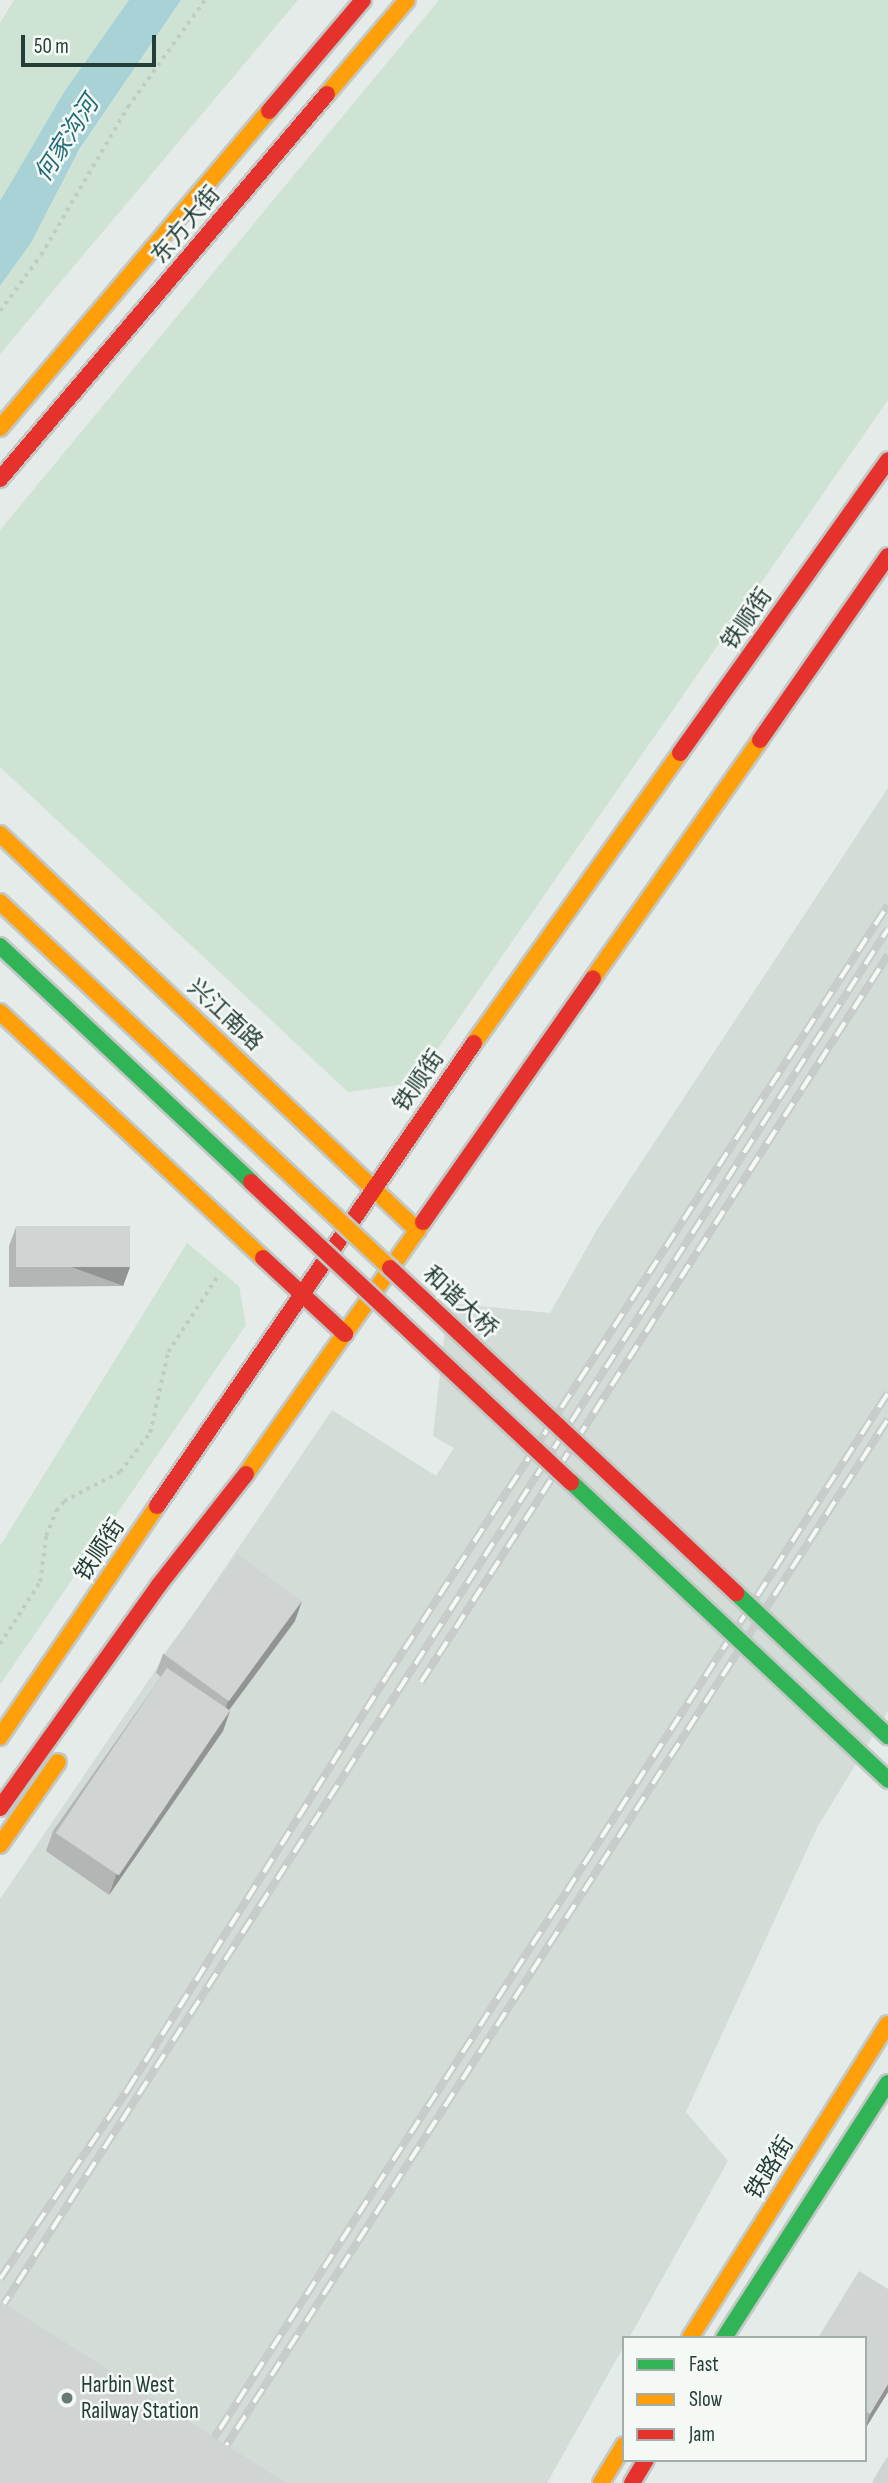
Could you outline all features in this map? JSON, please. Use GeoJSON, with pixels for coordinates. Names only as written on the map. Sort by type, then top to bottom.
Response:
{"type":"FeatureCollection","features":[{"type":"Feature","properties":{"kind":"main road","name":"东方大街"},"geometry":{"type":"LineString","coordinates":[[0,428],[363,0]]}},
{"type":"Feature","properties":{"kind":"main road","name":"东方大街"},"geometry":{"type":"LineString","coordinates":[[0,479],[407,0]]}},
{"type":"Feature","properties":{"kind":"main road","name":"铁顺街"},"geometry":{"type":"LineString","coordinates":[[0,1737],[373,1186],[888,460]]}},
{"type":"Feature","properties":{"kind":"main road"},"geometry":{"type":"LineString","coordinates":[[118,1674],[229,1499],[888,556]]}},
{"type":"Feature","properties":{"kind":"main road","name":"兴江南路"},"geometry":{"type":"LineString","coordinates":[[0,834],[418,1231]]}},
{"type":"Feature","properties":{"kind":"main road","name":"和谐大桥"},"geometry":{"type":"LineString","coordinates":[[0,902],[888,1736]]}},
{"type":"Feature","properties":{"kind":"main road"},"geometry":{"type":"LineString","coordinates":[[0,946],[888,1780]]}},
{"type":"Feature","properties":{"kind":"main road"},"geometry":{"type":"LineString","coordinates":[[0,1012],[345,1334]]}},
{"type":"Feature","properties":{"kind":"main road"},"geometry":{"type":"LineString","coordinates":[[0,1808],[159,1585],[229,1499]]}},
{"type":"Feature","properties":{"kind":"main road"},"geometry":{"type":"LineString","coordinates":[[0,1845],[71,1742]]}},
{"type":"Feature","properties":{"kind":"main road","name":"铁路街"},"geometry":{"type":"LineString","coordinates":[[692,2336],[888,2024]]}},
{"type":"Feature","properties":{"kind":"main road"},"geometry":{"type":"LineString","coordinates":[[725,2336],[888,2082]]}},
{"type":"Feature","properties":{"kind":"main road"},"geometry":{"type":"LineString","coordinates":[[603,2480],[622,2448]]}},
{"type":"Feature","properties":{"kind":"main road"},"geometry":{"type":"LineString","coordinates":[[634,2480],[645,2462]]}},
{"type":"Feature","properties":{"kind":"path"},"geometry":{"type":"LineString","coordinates":[[0,311],[41,255],[128,107],[205,0]]}},
{"type":"Feature","properties":{"kind":"path"},"geometry":{"type":"LineString","coordinates":[[0,1644],[40,1582],[46,1536],[56,1511],[64,1501],[120,1472],[150,1433],[168,1352],[218,1276]]}},
{"type":"Feature","properties":{"kind":"shaded area"},"geometry":{"type":"Polygon","coordinates":[[[888,788],[888,1711],[817,1828],[686,2112],[728,2161],[630,2336],[622,2336],[622,2350],[547,2483],[0,2483],[0,1899],[332,1410],[436,1476],[454,1448],[433,1436],[448,1303],[550,1313],[598,1228],[888,788]]]}},
{"type":"Feature","properties":{"kind":"green space"},"geometry":{"type":"Polygon","coordinates":[[[14,0],[129,0],[64,92],[0,201],[0,23],[14,0]]]}},
{"type":"Feature","properties":{"kind":"green space"},"geometry":{"type":"Polygon","coordinates":[[[181,0],[298,0],[0,354],[0,286],[31,243],[79,151],[181,0]]]}},
{"type":"Feature","properties":{"kind":"green space"},"geometry":{"type":"Polygon","coordinates":[[[439,0],[888,0],[888,400],[414,1083],[348,1092],[0,767],[0,530],[439,0]]]}},
{"type":"Feature","properties":{"kind":"green space"},"geometry":{"type":"Polygon","coordinates":[[[187,1243],[239,1286],[246,1325],[0,1685],[0,1546],[187,1243]]]}},
{"type":"Feature","properties":{"kind":"water","name":"何家沟河"},"geometry":{"type":"Polygon","coordinates":[[[129,0],[181,0],[79,150],[31,243],[0,286],[0,201],[64,92],[129,0]]]}},
{"type":"Feature","properties":{"kind":"building"},"geometry":{"type":"Polygon","coordinates":[[[16,1226],[130,1226],[130,1267],[16,1267],[16,1226]]]}},
{"type":"Feature","properties":{"kind":"building"},"geometry":{"type":"Polygon","coordinates":[[[237,1554],[302,1601],[229,1701],[164,1654],[237,1554]]]}},
{"type":"Feature","properties":{"kind":"building"},"geometry":{"type":"Polygon","coordinates":[[[167,1668],[230,1710],[119,1875],[56,1833],[167,1668]]]}},
{"type":"Feature","properties":{"kind":"building"},"geometry":{"type":"Polygon","coordinates":[[[859,2271],[888,2289],[888,2384],[870,2414],[867,2412],[867,2336],[819,2336],[859,2271]]]}},
{"type":"Feature","properties":{"kind":"building","name":"Harbin West Railway Station"},"geometry":{"type":"Polygon","coordinates":[[[0,2301],[286,2483],[0,2483],[0,2301]]]}},
{"type":"Feature","properties":{"kind":"building"},"geometry":{"type":"Polygon","coordinates":[[[887,2457],[888,2483],[872,2482],[887,2457]]]}},
{"type":"Feature","properties":{"kind":"railway"},"geometry":{"type":"LineString","coordinates":[[0,2279],[128,2089],[387,1676],[888,905]]}},
{"type":"Feature","properties":{"kind":"railway"},"geometry":{"type":"LineString","coordinates":[[0,2310],[888,929]]}},
{"type":"Feature","properties":{"kind":"railway"},"geometry":{"type":"LineString","coordinates":[[421,1682],[888,955]]}},
{"type":"Feature","properties":{"kind":"railway"},"geometry":{"type":"LineString","coordinates":[[185,2483],[888,1393]]}},
{"type":"Feature","properties":{"kind":"railway"},"geometry":{"type":"LineString","coordinates":[[202,2483],[888,1419]]}},
{"type":"Feature","properties":{"kind":"traffic: fast"},"geometry":{"type":"LineString","coordinates":[[0,946],[251,1182]]}},
{"type":"Feature","properties":{"kind":"traffic: fast"},"geometry":{"type":"LineString","coordinates":[[571,1482],[888,1780]]}},
{"type":"Feature","properties":{"kind":"traffic: fast"},"geometry":{"type":"LineString","coordinates":[[736,1593],[888,1736]]}},
{"type":"Feature","properties":{"kind":"traffic: fast"},"geometry":{"type":"LineString","coordinates":[[725,2336],[888,2083]]}},
{"type":"Feature","properties":{"kind":"traffic: slow"},"geometry":{"type":"LineString","coordinates":[[327,94],[407,0]]}},
{"type":"Feature","properties":{"kind":"traffic: slow"},"geometry":{"type":"LineString","coordinates":[[0,428],[269,111]]}},
{"type":"Feature","properties":{"kind":"traffic: slow"},"geometry":{"type":"LineString","coordinates":[[593,978],[760,740]]}},
{"type":"Feature","properties":{"kind":"traffic: slow"},"geometry":{"type":"LineString","coordinates":[[474,1043],[680,753]]}},
{"type":"Feature","properties":{"kind":"traffic: slow"},"geometry":{"type":"LineString","coordinates":[[0,834],[418,1231]]}},
{"type":"Feature","properties":{"kind":"traffic: slow"},"geometry":{"type":"LineString","coordinates":[[0,902],[390,1268]]}},
{"type":"Feature","properties":{"kind":"traffic: slow"},"geometry":{"type":"LineString","coordinates":[[0,1012],[263,1258]]}},
{"type":"Feature","properties":{"kind":"traffic: slow"},"geometry":{"type":"LineString","coordinates":[[246,1474],[423,1222]]}},
{"type":"Feature","properties":{"kind":"traffic: slow"},"geometry":{"type":"LineString","coordinates":[[0,1737],[157,1506]]}},
{"type":"Feature","properties":{"kind":"traffic: slow"},"geometry":{"type":"LineString","coordinates":[[0,1845],[58,1762]]}},
{"type":"Feature","properties":{"kind":"traffic: slow"},"geometry":{"type":"LineString","coordinates":[[691,2336],[888,2024]]}},
{"type":"Feature","properties":{"kind":"traffic: slow"},"geometry":{"type":"LineString","coordinates":[[601,2483],[622,2448]]}},
{"type":"Feature","properties":{"kind":"traffic: jam"},"geometry":{"type":"LineString","coordinates":[[269,111],[363,0]]}},
{"type":"Feature","properties":{"kind":"traffic: jam"},"geometry":{"type":"LineString","coordinates":[[0,479],[327,94]]}},
{"type":"Feature","properties":{"kind":"traffic: jam"},"geometry":{"type":"LineString","coordinates":[[680,753],[888,460]]}},
{"type":"Feature","properties":{"kind":"traffic: jam"},"geometry":{"type":"LineString","coordinates":[[760,740],[888,556]]}},
{"type":"Feature","properties":{"kind":"traffic: jam"},"geometry":{"type":"LineString","coordinates":[[423,1222],[593,978]]}},
{"type":"Feature","properties":{"kind":"traffic: jam"},"geometry":{"type":"LineString","coordinates":[[157,1506],[474,1043]]}},
{"type":"Feature","properties":{"kind":"traffic: jam"},"geometry":{"type":"LineString","coordinates":[[251,1182],[571,1482]]}},
{"type":"Feature","properties":{"kind":"traffic: jam"},"geometry":{"type":"LineString","coordinates":[[263,1258],[345,1334]]}},
{"type":"Feature","properties":{"kind":"traffic: jam"},"geometry":{"type":"LineString","coordinates":[[390,1268],[736,1593]]}},
{"type":"Feature","properties":{"kind":"traffic: jam"},"geometry":{"type":"LineString","coordinates":[[0,1808],[159,1585],[246,1474]]}},
{"type":"Feature","properties":{"kind":"traffic: jam"},"geometry":{"type":"LineString","coordinates":[[632,2483],[645,2462]]}},
{"type":"Feature","properties":{"kind":"place","name":"Harbin West Railway Station"},"geometry":{"type":"Point","coordinates":[67,2398]}}]}
